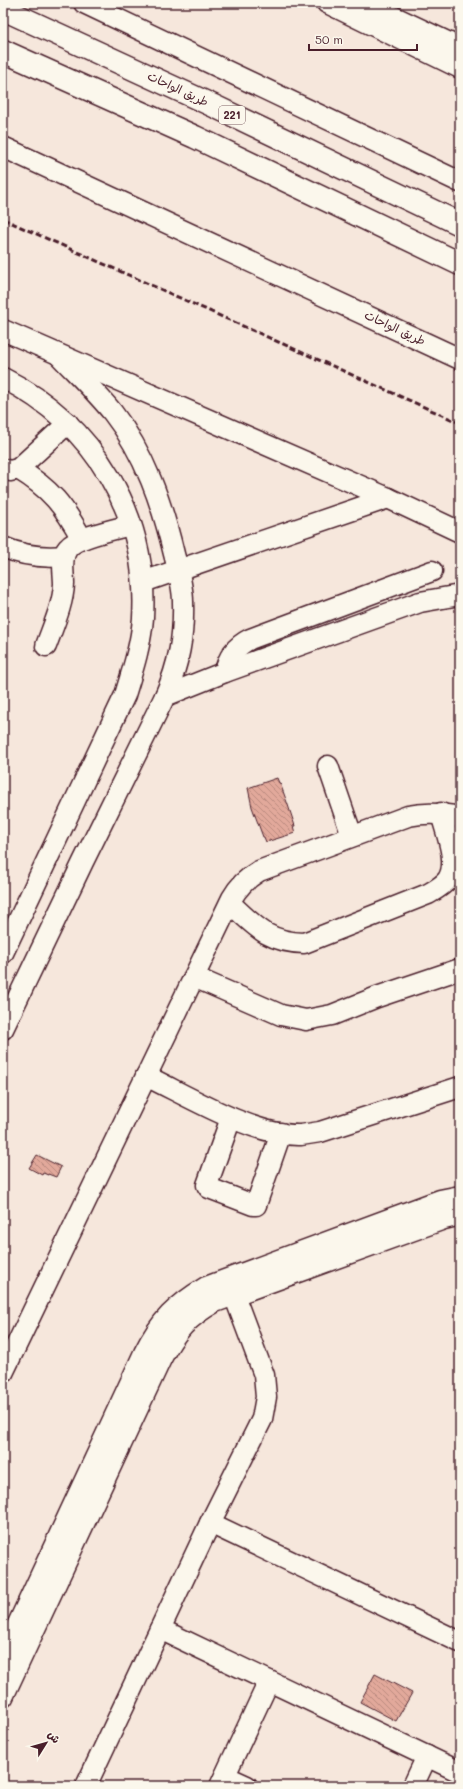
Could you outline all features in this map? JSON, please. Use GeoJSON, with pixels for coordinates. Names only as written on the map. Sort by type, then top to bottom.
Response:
{"type":"FeatureCollection","features":[{"type":"Feature","properties":{"kind":"highway","name":"طريق الواحات"},"geometry":{"type":"LineString","coordinates":[[3,9],[216,107],[460,224]]}},
{"type":"Feature","properties":{"kind":"highway"},"geometry":{"type":"LineString","coordinates":[[3,51],[195,137],[460,264]]}},
{"type":"Feature","properties":{"kind":"street"},"geometry":{"type":"LineString","coordinates":[[84,3],[460,182]]}},
{"type":"Feature","properties":{"kind":"street"},"geometry":{"type":"LineString","coordinates":[[328,3],[460,68]]}},
{"type":"Feature","properties":{"kind":"street"},"geometry":{"type":"LineString","coordinates":[[365,3],[460,48]]}},
{"type":"Feature","properties":{"kind":"street","name":"طريق الواحات"},"geometry":{"type":"LineString","coordinates":[[3,147],[460,359]]}},
{"type":"Feature","properties":{"kind":"street"},"geometry":{"type":"LineString","coordinates":[[3,330],[388,498],[460,532]]}},
{"type":"Feature","properties":{"kind":"street"},"geometry":{"type":"LineString","coordinates":[[3,1029],[165,696],[176,672],[182,639],[183,600],[178,570],[162,507],[142,458],[113,414],[59,355]]}},
{"type":"Feature","properties":{"kind":"street"},"geometry":{"type":"LineString","coordinates":[[3,378],[52,408],[68,423],[97,456],[114,485],[131,525],[137,546],[143,582],[143,618],[138,649],[125,694],[3,953]]}},
{"type":"Feature","properties":{"kind":"street"},"geometry":{"type":"LineString","coordinates":[[68,423],[10,469],[32,478],[58,499],[71,518],[82,539]]}},
{"type":"Feature","properties":{"kind":"street"},"geometry":{"type":"LineString","coordinates":[[143,582],[388,498]]}},
{"type":"Feature","properties":{"kind":"street"},"geometry":{"type":"LineString","coordinates":[[46,646],[61,603],[64,584],[64,556],[67,548],[74,542],[82,539],[131,525]]}},
{"type":"Feature","properties":{"kind":"street"},"geometry":{"type":"LineString","coordinates":[[3,547],[29,556],[64,556]]}},
{"type":"Feature","properties":{"kind":"street"},"geometry":{"type":"LineString","coordinates":[[225,672],[230,655],[246,640],[432,571]]}},
{"type":"Feature","properties":{"kind":"street"},"geometry":{"type":"LineString","coordinates":[[165,696],[225,672],[420,602],[460,595]]}},
{"type":"Feature","properties":{"kind":"street"},"geometry":{"type":"LineString","coordinates":[[328,766],[352,836]]}},
{"type":"Feature","properties":{"kind":"street"},"geometry":{"type":"LineString","coordinates":[[3,1373],[239,887],[248,877],[259,871],[408,816],[424,813],[441,813],[460,817]]}},
{"type":"Feature","properties":{"kind":"street"},"geometry":{"type":"LineString","coordinates":[[230,903],[262,932],[282,940],[304,943],[428,894],[439,888],[448,879],[452,868],[452,855],[441,813]]}},
{"type":"Feature","properties":{"kind":"street"},"geometry":{"type":"LineString","coordinates":[[54,847],[83,862]]}},
{"type":"Feature","properties":{"kind":"street"},"geometry":{"type":"LineString","coordinates":[[194,977],[281,1015],[306,1020],[332,1015],[377,997],[460,969]]}},
{"type":"Feature","properties":{"kind":"street"},"geometry":{"type":"LineString","coordinates":[[146,1076],[231,1118],[281,1133],[300,1135],[320,1132],[460,1087]]}},
{"type":"Feature","properties":{"kind":"street"},"geometry":{"type":"LineString","coordinates":[[231,1118],[207,1185],[209,1188],[253,1205],[256,1205],[258,1202],[281,1133]]}},
{"type":"Feature","properties":{"kind":"street"},"geometry":{"type":"LineString","coordinates":[[135,1393],[182,1325],[198,1312],[215,1302],[372,1236],[440,1200],[460,1196]]}},
{"type":"Feature","properties":{"kind":"street"},"geometry":{"type":"LineString","coordinates":[[3,1697],[8,1658],[135,1393],[155,1332],[169,1314],[186,1299],[206,1287],[372,1236],[460,1215]]}},
{"type":"Feature","properties":{"kind":"street"},"geometry":{"type":"LineString","coordinates":[[86,1786],[210,1523],[262,1419],[266,1403],[264,1375],[234,1295]]}},
{"type":"Feature","properties":{"kind":"street"},"geometry":{"type":"LineString","coordinates":[[210,1523],[460,1642]]}},
{"type":"Feature","properties":{"kind":"street"},"geometry":{"type":"LineString","coordinates":[[160,1629],[460,1772]]}},
{"type":"Feature","properties":{"kind":"street"},"geometry":{"type":"LineString","coordinates":[[247,1786],[222,1781],[269,1681]]}},
{"type":"Feature","properties":{"kind":"street"},"geometry":{"type":"LineString","coordinates":[[413,1786],[427,1756]]}},
{"type":"Feature","properties":{"kind":"building"},"geometry":{"type":"Polygon","coordinates":[[[277,778],[295,826],[293,826],[295,833],[266,842],[252,807],[248,788],[277,778]]]}},
{"type":"Feature","properties":{"kind":"building"},"geometry":{"type":"Polygon","coordinates":[[[37,1155],[61,1167],[56,1177],[43,1173],[42,1175],[29,1168],[37,1155]]]}},
{"type":"Feature","properties":{"kind":"building"},"geometry":{"type":"Polygon","coordinates":[[[375,1674],[412,1693],[396,1721],[360,1702],[375,1674]]]}},
{"type":"Feature","properties":{"kind":"railway"},"geometry":{"type":"LineString","coordinates":[[3,219],[460,423]]}}]}
